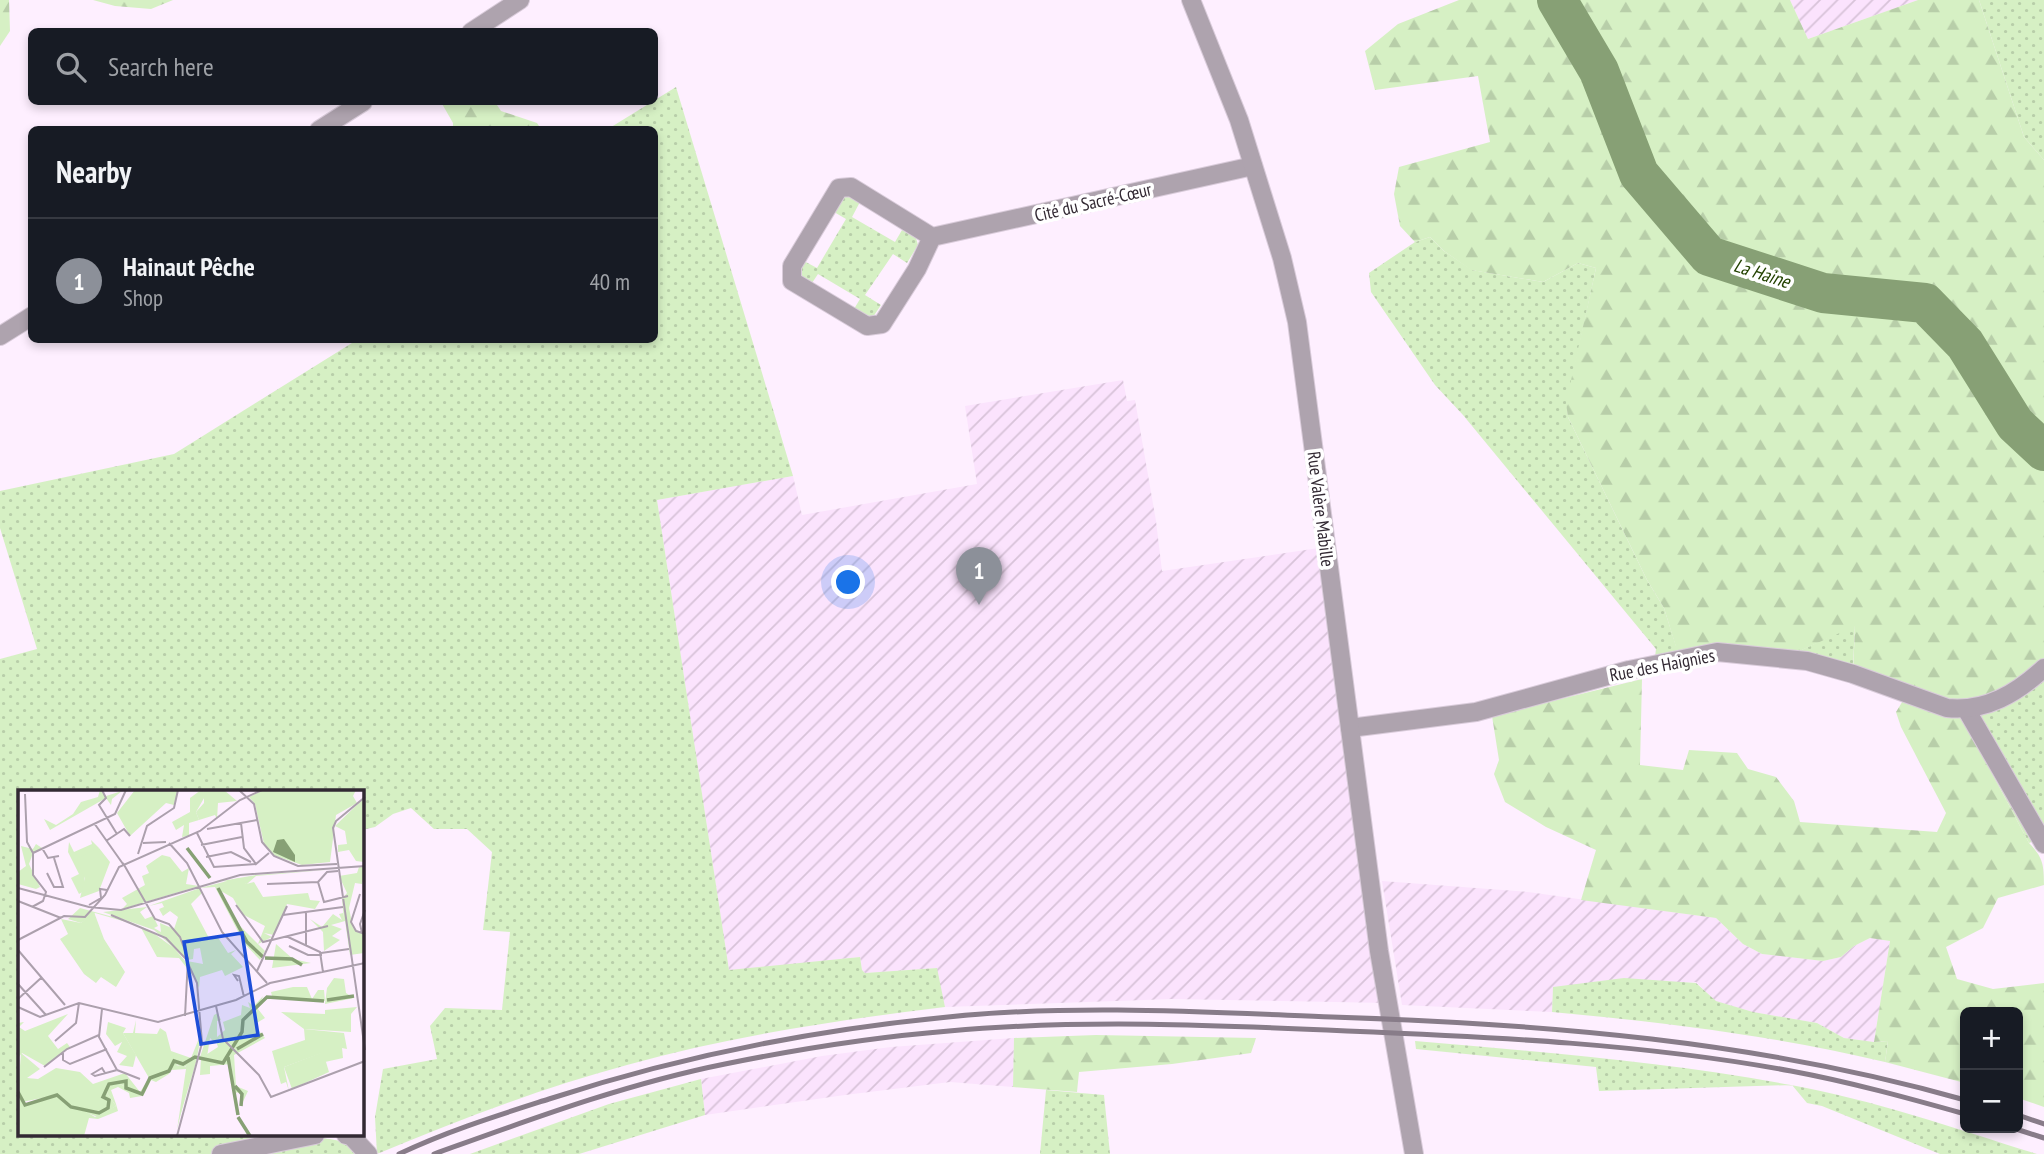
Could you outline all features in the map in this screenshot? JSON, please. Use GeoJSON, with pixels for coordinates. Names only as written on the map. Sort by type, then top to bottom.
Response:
{"type":"FeatureCollection","features":[{"type":"Feature","properties":{"kind":"street"},"geometry":{"type":"LineString","coordinates":[[477,28],[520,0]]}},
{"type":"Feature","properties":{"kind":"street","name":"Rue Valère Mabille"},"geometry":{"type":"LineString","coordinates":[[1191,0],[1239,120],[1282,258],[1297,322],[1360,816],[1392,1033],[1414,1154]]}},
{"type":"Feature","properties":{"kind":"street"},"geometry":{"type":"LineString","coordinates":[[325,126],[358,105]]}},
{"type":"Feature","properties":{"kind":"street","name":"Cité du Sacré-Cœur"},"geometry":{"type":"LineString","coordinates":[[932,237],[1254,166]]}},
{"type":"Feature","properties":{"kind":"street"},"geometry":{"type":"LineString","coordinates":[[851,187],[932,237],[917,269],[882,324],[867,326],[792,281],[792,266],[839,188],[851,187]]}},
{"type":"Feature","properties":{"kind":"street"},"geometry":{"type":"LineString","coordinates":[[0,336],[28,318]]}},
{"type":"Feature","properties":{"kind":"street","name":"Rue des Haignies"},"geometry":{"type":"LineString","coordinates":[[1350,728],[1476,712],[1629,670],[1717,652],[1808,661],[1947,708],[1966,709],[2002,699],[2023,688],[2044,668]]}},
{"type":"Feature","properties":{"kind":"street"},"geometry":{"type":"LineString","coordinates":[[1966,709],[2044,844]]}},
{"type":"Feature","properties":{"kind":"street"},"geometry":{"type":"LineString","coordinates":[[221,1154],[310,1136]]}},
{"type":"Feature","properties":{"kind":"street"},"geometry":{"type":"LineString","coordinates":[[351,1136],[368,1154]]}},
{"type":"Feature","properties":{"kind":"shaded area"},"geometry":{"type":"Polygon","coordinates":[[[1790,0],[1918,0],[1808,39],[1790,0]]]}},
{"type":"Feature","properties":{"kind":"shaded area"},"geometry":{"type":"Polygon","coordinates":[[[1123,380],[1127,401],[1135,400],[1162,571],[1319,548],[1387,1003],[1172,999],[945,1007],[936,968],[865,973],[860,957],[729,971],[657,500],[793,476],[802,515],[977,484],[965,406],[1123,380]]]}},
{"type":"Feature","properties":{"kind":"shaded area"},"geometry":{"type":"Polygon","coordinates":[[[1382,881],[1528,892],[1716,918],[1743,944],[1762,954],[1823,961],[1841,957],[1870,938],[1890,941],[1874,1042],[1844,1038],[1817,1023],[1753,1012],[1715,1001],[1696,982],[1553,988],[1552,1012],[1402,1005],[1382,881]]]}},
{"type":"Feature","properties":{"kind":"shaded area"},"geometry":{"type":"Polygon","coordinates":[[[1014,1038],[1013,1087],[950,1082],[705,1115],[701,1079],[822,1056],[891,1047],[1014,1038]]]}},
{"type":"Feature","properties":{"kind":"green space"},"geometry":{"type":"Polygon","coordinates":[[[0,0],[9,0],[10,31],[0,46],[0,0]]]}},
{"type":"Feature","properties":{"kind":"green space"},"geometry":{"type":"Polygon","coordinates":[[[93,0],[173,0],[151,9],[115,6],[93,0]]]}},
{"type":"Feature","properties":{"kind":"green space"},"geometry":{"type":"Polygon","coordinates":[[[1459,0],[1790,0],[1808,39],[1918,0],[1979,0],[2024,137],[2044,160],[2044,668],[1966,709],[1853,674],[1855,626],[1782,659],[1690,651],[1676,647],[1664,608],[1647,580],[1568,417],[1566,403],[1596,268],[1578,263],[1543,282],[1471,270],[1444,251],[1430,237],[1415,242],[1400,226],[1394,194],[1399,167],[1490,142],[1478,76],[1375,90],[1365,51],[1398,24],[1459,0]]]}},
{"type":"Feature","properties":{"kind":"green space"},"geometry":{"type":"Polygon","coordinates":[[[1979,0],[2044,0],[2044,160],[2024,137],[1979,0]]]}},
{"type":"Feature","properties":{"kind":"green space"},"geometry":{"type":"Polygon","coordinates":[[[676,87],[793,476],[657,500],[729,970],[860,957],[865,973],[937,968],[945,1007],[785,1030],[666,1055],[532,1094],[377,1154],[375,1117],[383,1069],[437,1059],[430,1026],[445,1008],[502,1010],[510,932],[483,930],[492,852],[467,829],[434,829],[411,808],[393,814],[375,827],[364,830],[364,790],[18,790],[18,1136],[312,1136],[340,1141],[357,1154],[0,1154],[0,659],[37,649],[0,528],[0,491],[174,454],[352,343],[658,343],[658,126],[613,126],[647,105],[658,105],[658,98],[676,87]]]}},
{"type":"Feature","properties":{"kind":"green space"},"geometry":{"type":"Polygon","coordinates":[[[443,105],[497,105],[501,111],[539,126],[453,126],[443,105]]]}},
{"type":"Feature","properties":{"kind":"green space"},"geometry":{"type":"Polygon","coordinates":[[[848,194],[860,202],[852,217],[895,242],[902,230],[916,238],[918,245],[907,263],[893,254],[865,295],[881,305],[873,317],[866,317],[854,309],[860,299],[818,274],[810,286],[799,280],[802,260],[817,268],[846,219],[834,212],[842,196],[848,194]]]}},
{"type":"Feature","properties":{"kind":"green space"},"geometry":{"type":"Polygon","coordinates":[[[1430,237],[1444,251],[1472,270],[1543,282],[1578,263],[1596,268],[1567,403],[1568,417],[1647,580],[1664,608],[1676,646],[1690,651],[1655,657],[1656,649],[1463,415],[1435,385],[1371,292],[1369,273],[1415,242],[1430,237]]]}},
{"type":"Feature","properties":{"kind":"green space"},"geometry":{"type":"Polygon","coordinates":[[[1855,625],[1853,667],[1795,653],[1855,625]]]}},
{"type":"Feature","properties":{"kind":"green space"},"geometry":{"type":"Polygon","coordinates":[[[2044,678],[2044,837],[2029,843],[1961,715],[2015,699],[2044,678]]]}},
{"type":"Feature","properties":{"kind":"green space"},"geometry":{"type":"Polygon","coordinates":[[[1642,679],[1640,765],[1683,770],[1689,750],[1737,753],[1748,769],[1776,777],[1794,801],[1800,822],[1937,832],[1946,813],[1901,727],[1896,712],[1904,699],[1961,715],[2029,843],[2040,857],[2044,885],[1998,898],[1983,928],[1946,947],[1957,979],[1993,989],[2044,983],[2044,1107],[2023,1100],[2023,1007],[1960,1007],[1960,1082],[1885,1062],[1888,1041],[1874,1042],[1890,941],[1870,938],[1841,957],[1823,961],[1762,954],[1743,944],[1716,918],[1581,900],[1596,850],[1546,827],[1505,802],[1494,774],[1499,760],[1492,716],[1642,679]]]}},
{"type":"Feature","properties":{"kind":"green space"},"geometry":{"type":"Polygon","coordinates":[[[1624,978],[1696,983],[1716,1001],[1753,1012],[1817,1023],[1844,1038],[1888,1041],[1885,1062],[1719,1031],[1552,1012],[1553,987],[1624,978]]]}},
{"type":"Feature","properties":{"kind":"green space"},"geometry":{"type":"Polygon","coordinates":[[[1096,1035],[1256,1038],[1251,1053],[1172,1064],[1079,1072],[1077,1092],[1013,1087],[1014,1038],[1096,1035]]]}},
{"type":"Feature","properties":{"kind":"green space"},"geometry":{"type":"Polygon","coordinates":[[[1415,1041],[1651,1064],[1791,1085],[1599,1091],[1596,1067],[1416,1049],[1415,1041]]]}},
{"type":"Feature","properties":{"kind":"green space"},"geometry":{"type":"Polygon","coordinates":[[[701,1079],[705,1115],[579,1154],[470,1154],[609,1104],[701,1079]]]}},
{"type":"Feature","properties":{"kind":"green space"},"geometry":{"type":"Polygon","coordinates":[[[1792,1085],[1884,1107],[1960,1130],[1960,1133],[1970,1133],[2037,1154],[1940,1154],[1822,1106],[1807,1103],[1792,1085]]]}},
{"type":"Feature","properties":{"kind":"green space"},"geometry":{"type":"Polygon","coordinates":[[[1046,1090],[1104,1095],[1110,1154],[1040,1154],[1046,1090]]]}},
{"type":"Feature","properties":{"kind":"waterway","name":"La Haine"},"geometry":{"type":"LineString","coordinates":[[1557,0],[1599,71],[1639,174],[1709,256],[1823,293],[1925,303],[1965,344],[2015,424],[2044,451]]}},
{"type":"Feature","properties":{"kind":"railway"},"geometry":{"type":"LineString","coordinates":[[399,1154],[511,1111],[696,1058],[847,1029],[948,1017],[1043,1011],[1237,1013],[1412,1020],[1572,1031],[1652,1039],[1809,1063],[1960,1099]]}},
{"type":"Feature","properties":{"kind":"railway"},"geometry":{"type":"LineString","coordinates":[[434,1154],[614,1092],[725,1064],[893,1037],[1048,1025],[1248,1027],[1458,1036],[1625,1048],[1791,1071],[1857,1085],[1960,1113]]}},
{"type":"Feature","properties":{"kind":"railway"},"geometry":{"type":"LineString","coordinates":[[2023,1117],[2044,1124]]}},
{"type":"Feature","properties":{"kind":"railway"},"geometry":{"type":"LineString","coordinates":[[2023,1131],[2044,1138]]}},
{"type":"Feature","properties":{"kind":"place","name":"Hainaut Pêche"},"geometry":{"type":"Point","coordinates":[979,605]}}]}
